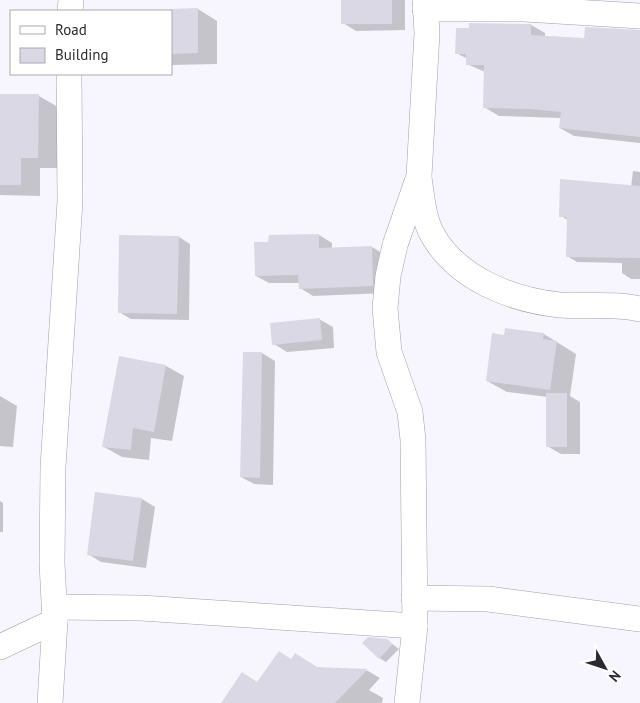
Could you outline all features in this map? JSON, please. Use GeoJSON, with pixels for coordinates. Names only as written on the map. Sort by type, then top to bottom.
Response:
{"type":"FeatureCollection","features":[{"type":"Feature","properties":{"kind":"street"},"geometry":{"type":"LineString","coordinates":[[640,16],[425,4],[427,33],[418,176],[424,212],[432,235],[456,263],[482,283],[541,302],[640,309]]}},
{"type":"Feature","properties":{"kind":"street"},"geometry":{"type":"LineString","coordinates":[[50,703],[55,614],[52,563],[53,467],[70,201],[69,75]]}},
{"type":"Feature","properties":{"kind":"street"},"geometry":{"type":"LineString","coordinates":[[407,703],[415,626],[413,440],[410,412],[389,352],[385,308],[388,276],[393,253],[418,176]]}},
{"type":"Feature","properties":{"kind":"street"},"geometry":{"type":"LineString","coordinates":[[414,598],[488,600],[640,619]]}},
{"type":"Feature","properties":{"kind":"street"},"geometry":{"type":"LineString","coordinates":[[0,647],[55,614],[141,608],[415,626]]}},
{"type":"Feature","properties":{"kind":"building"},"geometry":{"type":"Polygon","coordinates":[[[341,0],[392,0],[392,24],[341,24],[341,0]]]}},
{"type":"Feature","properties":{"kind":"building"},"geometry":{"type":"Polygon","coordinates":[[[198,8],[198,53],[172,54],[171,9],[198,8]]]}},
{"type":"Feature","properties":{"kind":"building"},"geometry":{"type":"Polygon","coordinates":[[[469,23],[531,24],[531,35],[584,38],[585,27],[640,30],[640,137],[559,128],[561,112],[483,108],[484,65],[466,65],[466,54],[455,54],[456,28],[469,28],[469,23]]]}},
{"type":"Feature","properties":{"kind":"building"},"geometry":{"type":"Polygon","coordinates":[[[0,94],[39,94],[38,158],[21,158],[21,185],[0,185],[0,94]]]}},
{"type":"Feature","properties":{"kind":"building"},"geometry":{"type":"Polygon","coordinates":[[[560,179],[640,186],[640,258],[566,257],[567,217],[559,217],[560,179]]]}},
{"type":"Feature","properties":{"kind":"building"},"geometry":{"type":"Polygon","coordinates":[[[319,234],[319,248],[372,246],[373,286],[299,289],[298,275],[255,276],[254,242],[268,242],[269,235],[319,234]]]}},
{"type":"Feature","properties":{"kind":"building"},"geometry":{"type":"Polygon","coordinates":[[[119,235],[179,236],[177,314],[118,313],[119,235]]]}},
{"type":"Feature","properties":{"kind":"building"},"geometry":{"type":"Polygon","coordinates":[[[320,318],[322,340],[272,345],[270,323],[320,318]]]}},
{"type":"Feature","properties":{"kind":"building"},"geometry":{"type":"Polygon","coordinates":[[[505,328],[544,333],[543,339],[557,341],[550,390],[486,381],[492,333],[504,335],[505,328]]]}},
{"type":"Feature","properties":{"kind":"building"},"geometry":{"type":"Polygon","coordinates":[[[243,352],[262,352],[260,478],[240,477],[243,352]]]}},
{"type":"Feature","properties":{"kind":"building"},"geometry":{"type":"Polygon","coordinates":[[[119,356],[166,365],[154,432],[133,428],[131,450],[102,447],[119,356]]]}},
{"type":"Feature","properties":{"kind":"building"},"geometry":{"type":"Polygon","coordinates":[[[546,393],[567,393],[567,447],[546,447],[546,393]]]}},
{"type":"Feature","properties":{"kind":"building"},"geometry":{"type":"Polygon","coordinates":[[[95,492],[142,498],[133,561],[87,555],[95,492]]]}},
{"type":"Feature","properties":{"kind":"building"},"geometry":{"type":"Polygon","coordinates":[[[368,637],[387,639],[393,644],[379,659],[362,643],[368,637]]]}},
{"type":"Feature","properties":{"kind":"building"},"geometry":{"type":"Polygon","coordinates":[[[279,651],[291,659],[295,653],[317,667],[368,669],[335,703],[221,703],[242,672],[257,682],[279,651]]]}}]}
